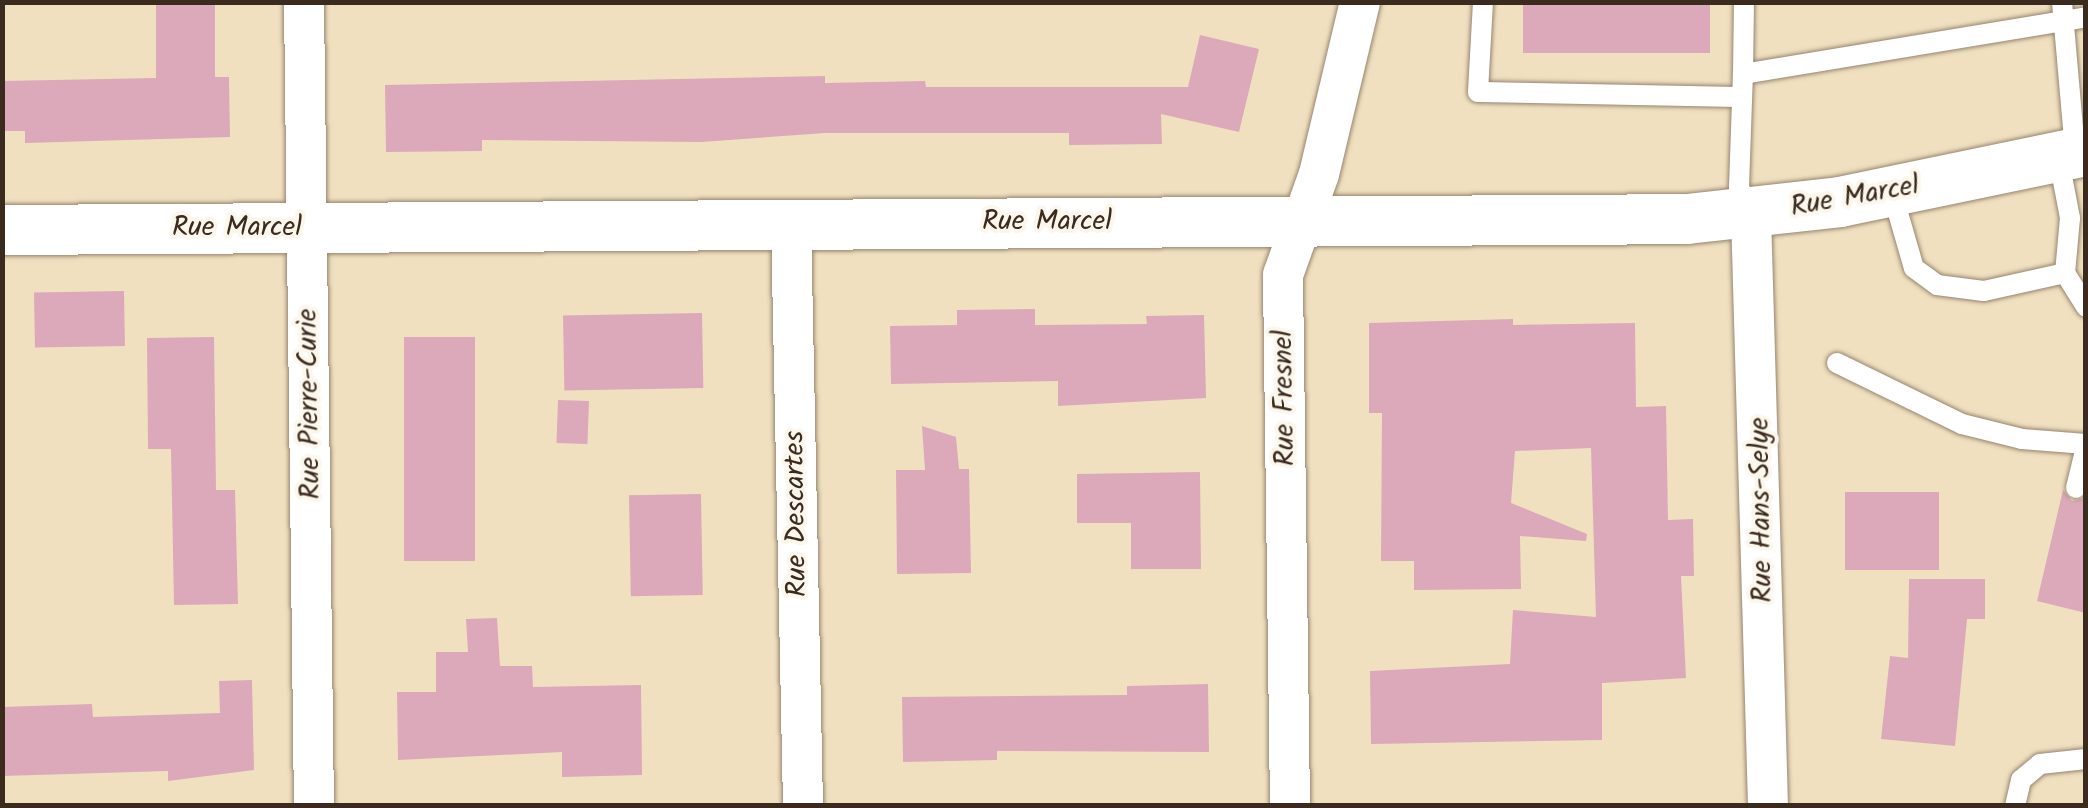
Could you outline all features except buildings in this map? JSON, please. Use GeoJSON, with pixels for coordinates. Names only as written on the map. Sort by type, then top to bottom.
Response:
{"type":"FeatureCollection","features":[{"type":"Feature","properties":{"kind":"street","name":"Rue Pierre-Curie"},"geometry":{"type":"LineString","coordinates":[[304,2],[314,806]]}},
{"type":"Feature","properties":{"kind":"street","name":"Rue Fresnel"},"geometry":{"type":"LineString","coordinates":[[1290,806],[1284,275],[1360,2]]}},
{"type":"Feature","properties":{"kind":"street","name":"Rue Marcel"},"geometry":{"type":"LineString","coordinates":[[2,230],[1751,215],[1892,192],[2073,153]]}},
{"type":"Feature","properties":{"kind":"street","name":"Rue Hans-Selye"},"geometry":{"type":"LineString","coordinates":[[1751,215],[1768,806]]}},
{"type":"Feature","properties":{"kind":"street","name":"Rue Descartes"},"geometry":{"type":"LineString","coordinates":[[791,223],[803,806]]}},
{"type":"Feature","properties":{"kind":"lane"},"geometry":{"type":"LineString","coordinates":[[1483,2],[1478,92],[1742,97]]}},
{"type":"Feature","properties":{"kind":"lane"},"geometry":{"type":"LineString","coordinates":[[1744,2],[1739,187],[1751,215]]}},
{"type":"Feature","properties":{"kind":"lane"},"geometry":{"type":"LineString","coordinates":[[1743,74],[2061,12],[2086,17]]}},
{"type":"Feature","properties":{"kind":"lane"},"geometry":{"type":"LineString","coordinates":[[2061,12],[2078,218],[2065,273],[2086,307]]}},
{"type":"Feature","properties":{"kind":"lane"},"geometry":{"type":"LineString","coordinates":[[1892,192],[1914,268],[1937,285],[1984,291],[2065,273]]}},
{"type":"Feature","properties":{"kind":"lane"},"geometry":{"type":"LineString","coordinates":[[1837,362],[1962,424],[2022,439],[2086,445],[2076,488]]}},
{"type":"Feature","properties":{"kind":"lane"},"geometry":{"type":"LineString","coordinates":[[2016,806],[2022,780],[2040,764],[2086,759]]}}]}
